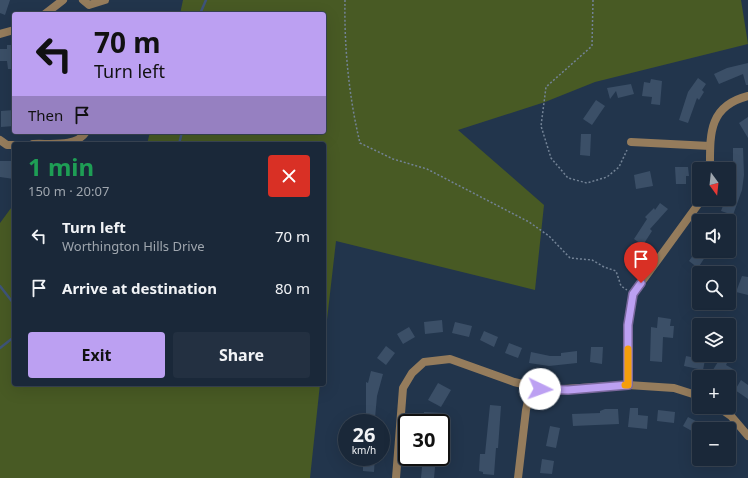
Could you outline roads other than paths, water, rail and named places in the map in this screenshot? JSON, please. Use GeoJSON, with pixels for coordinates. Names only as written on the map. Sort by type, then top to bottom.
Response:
{"type":"FeatureCollection","features":[{"type":"Feature","properties":{"kind":"street"},"geometry":{"type":"LineString","coordinates":[[48,12],[63,0]]}},
{"type":"Feature","properties":{"kind":"street"},"geometry":{"type":"LineString","coordinates":[[84,0],[89,5],[105,0]]}},
{"type":"Feature","properties":{"kind":"street"},"geometry":{"type":"LineString","coordinates":[[0,34],[12,31]]}},
{"type":"Feature","properties":{"kind":"street"},"geometry":{"type":"LineString","coordinates":[[710,162],[710,133],[714,121],[721,110],[730,102],[748,96]]}},
{"type":"Feature","properties":{"kind":"street"},"geometry":{"type":"LineString","coordinates":[[72,142],[83,137],[85,134]]}},
{"type":"Feature","properties":{"kind":"street"},"geometry":{"type":"LineString","coordinates":[[0,140],[7,145],[12,145]]}},
{"type":"Feature","properties":{"kind":"street"},"geometry":{"type":"LineString","coordinates":[[631,142],[710,146]]}},
{"type":"Feature","properties":{"kind":"street"},"geometry":{"type":"LineString","coordinates":[[628,385],[628,325],[633,294],[697,206]]}},
{"type":"Feature","properties":{"kind":"street"},"geometry":{"type":"LineString","coordinates":[[396,478],[402,388],[412,373],[424,362],[450,359],[531,387],[568,390],[628,385],[674,388],[692,394]]}},
{"type":"Feature","properties":{"kind":"street"},"geometry":{"type":"LineString","coordinates":[[518,478],[526,410],[531,387]]}},
{"type":"Feature","properties":{"kind":"street"},"geometry":{"type":"LineString","coordinates":[[728,414],[748,436]]}},
{"type":"Feature","properties":{"kind":"waterway"},"geometry":{"type":"LineString","coordinates":[[201,12],[206,0]]}},
{"type":"Feature","properties":{"kind":"waterway"},"geometry":{"type":"LineString","coordinates":[[180,142],[182,134]]}},
{"type":"Feature","properties":{"kind":"waterway"},"geometry":{"type":"LineString","coordinates":[[0,286],[12,301]]}},
{"type":"Feature","properties":{"kind":"waterway"},"geometry":{"type":"LineString","coordinates":[[0,348],[12,339]]}}]}
